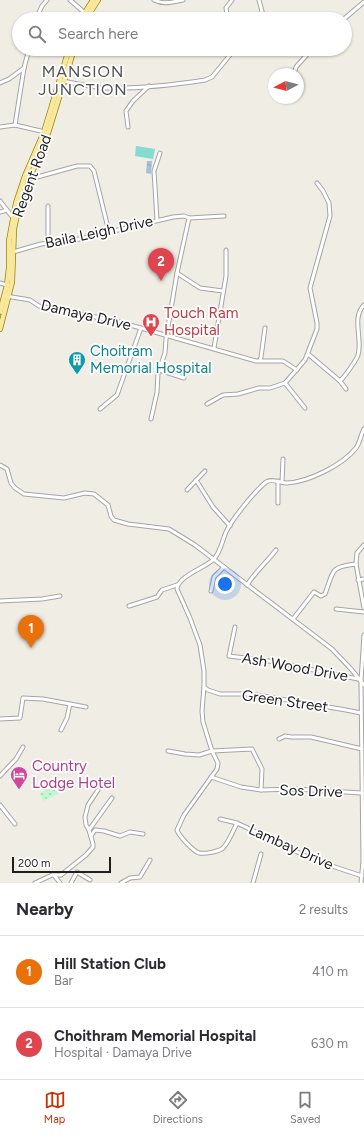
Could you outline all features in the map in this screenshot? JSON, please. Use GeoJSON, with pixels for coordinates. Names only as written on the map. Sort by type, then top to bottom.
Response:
{"type":"FeatureCollection","features":[{"type":"Feature","properties":{"kind":"main road"},"geometry":{"type":"LineString","coordinates":[[88,12],[92,0]]}},
{"type":"Feature","properties":{"kind":"main road"},"geometry":{"type":"LineString","coordinates":[[89,12],[98,0]]}},
{"type":"Feature","properties":{"kind":"main road","name":"Regent Road"},"geometry":{"type":"LineString","coordinates":[[0,329],[9,285],[12,218],[16,203],[46,133],[67,56]]}},
{"type":"Feature","properties":{"kind":"main road","name":"Regent Road"},"geometry":{"type":"LineString","coordinates":[[61,81],[71,56]]}},
{"type":"Feature","properties":{"kind":"main road","name":"Regent Road"},"geometry":{"type":"LineString","coordinates":[[11,252],[18,211],[28,177]]}},
{"type":"Feature","properties":{"kind":"main road","name":"Regent Road"},"geometry":{"type":"LineString","coordinates":[[0,312],[7,296]]}},
{"type":"Feature","properties":{"kind":"street"},"geometry":{"type":"LineString","coordinates":[[39,12],[47,0]]}},
{"type":"Feature","properties":{"kind":"street"},"geometry":{"type":"LineString","coordinates":[[70,0],[82,12]]}},
{"type":"Feature","properties":{"kind":"street"},"geometry":{"type":"LineString","coordinates":[[154,0],[166,4],[183,0]]}},
{"type":"Feature","properties":{"kind":"street"},"geometry":{"type":"LineString","coordinates":[[227,12],[226,8],[232,0]]}},
{"type":"Feature","properties":{"kind":"street"},"geometry":{"type":"LineString","coordinates":[[259,0],[262,12]]}},
{"type":"Feature","properties":{"kind":"street"},"geometry":{"type":"LineString","coordinates":[[352,12],[364,2]]}},
{"type":"Feature","properties":{"kind":"street"},"geometry":{"type":"LineString","coordinates":[[15,125],[27,56]]}},
{"type":"Feature","properties":{"kind":"street"},"geometry":{"type":"LineString","coordinates":[[61,81],[105,88],[185,83],[209,79],[229,56]]}},
{"type":"Feature","properties":{"kind":"street"},"geometry":{"type":"LineString","coordinates":[[296,68],[305,56]]}},
{"type":"Feature","properties":{"kind":"street"},"geometry":{"type":"LineString","coordinates":[[0,83],[6,81],[24,68]]}},
{"type":"Feature","properties":{"kind":"street"},"geometry":{"type":"LineString","coordinates":[[128,127],[126,111],[137,96],[149,86]]}},
{"type":"Feature","properties":{"kind":"street"},"geometry":{"type":"LineString","coordinates":[[0,127],[15,125],[46,133]]}},
{"type":"Feature","properties":{"kind":"street"},"geometry":{"type":"LineString","coordinates":[[157,220],[154,171],[160,152]]}},
{"type":"Feature","properties":{"kind":"street"},"geometry":{"type":"LineString","coordinates":[[28,177],[77,166],[90,166],[94,171],[109,232]]}},
{"type":"Feature","properties":{"kind":"street"},"geometry":{"type":"LineString","coordinates":[[207,404],[223,395],[238,394],[259,388],[270,388],[285,383],[305,360],[308,354],[317,322],[310,288],[330,216],[329,203],[317,183]]}},
{"type":"Feature","properties":{"kind":"street"},"geometry":{"type":"LineString","coordinates":[[0,201],[12,218]]}},
{"type":"Feature","properties":{"kind":"street"},"geometry":{"type":"LineString","coordinates":[[0,207],[4,206]]}},
{"type":"Feature","properties":{"kind":"street"},"geometry":{"type":"LineString","coordinates":[[48,206],[48,243]]}},
{"type":"Feature","properties":{"kind":"street"},"geometry":{"type":"LineString","coordinates":[[0,212],[7,210]]}},
{"type":"Feature","properties":{"kind":"street","name":"Baila Leigh Drive"},"geometry":{"type":"LineString","coordinates":[[11,252],[48,243],[71,241],[157,220],[182,216],[189,218],[224,216]]}},
{"type":"Feature","properties":{"kind":"street"},"geometry":{"type":"LineString","coordinates":[[151,419],[157,392],[159,370],[165,353],[177,273],[189,218]]}},
{"type":"Feature","properties":{"kind":"street"},"geometry":{"type":"LineString","coordinates":[[214,348],[226,276],[226,250]]}},
{"type":"Feature","properties":{"kind":"street"},"geometry":{"type":"LineString","coordinates":[[177,273],[200,288],[223,291]]}},
{"type":"Feature","properties":{"kind":"street"},"geometry":{"type":"LineString","coordinates":[[0,284],[9,285]]}},
{"type":"Feature","properties":{"kind":"street","name":"Damaya Drive"},"geometry":{"type":"LineString","coordinates":[[7,296],[30,300],[39,306],[116,321],[256,361],[283,361],[297,370]]}},
{"type":"Feature","properties":{"kind":"street"},"geometry":{"type":"LineString","coordinates":[[340,381],[358,355],[358,316],[364,305]]}},
{"type":"Feature","properties":{"kind":"street"},"geometry":{"type":"LineString","coordinates":[[100,409],[117,395],[141,328]]}},
{"type":"Feature","properties":{"kind":"street"},"geometry":{"type":"LineString","coordinates":[[260,360],[265,328]]}},
{"type":"Feature","properties":{"kind":"street"},"geometry":{"type":"LineString","coordinates":[[308,354],[340,381],[346,389]]}},
{"type":"Feature","properties":{"kind":"street"},"geometry":{"type":"LineString","coordinates":[[159,370],[184,378]]}},
{"type":"Feature","properties":{"kind":"street"},"geometry":{"type":"LineString","coordinates":[[285,383],[306,408]]}},
{"type":"Feature","properties":{"kind":"street"},"geometry":{"type":"LineString","coordinates":[[129,606],[156,597],[162,590],[177,585],[182,580],[214,559],[220,550],[226,531],[247,503],[264,484],[271,480],[286,483],[319,475],[327,471],[356,448],[364,428]]}},
{"type":"Feature","properties":{"kind":"street"},"geometry":{"type":"LineString","coordinates":[[282,482],[283,459]]}},
{"type":"Feature","properties":{"kind":"street"},"geometry":{"type":"LineString","coordinates":[[0,465],[7,469],[13,486],[24,494],[64,498],[85,493],[94,494],[108,505],[111,516],[114,520],[128,524],[169,529],[195,545],[332,649],[364,685]]}},
{"type":"Feature","properties":{"kind":"street"},"geometry":{"type":"LineString","coordinates":[[187,490],[204,471]]}},
{"type":"Feature","properties":{"kind":"street"},"geometry":{"type":"LineString","coordinates":[[196,480],[210,503],[230,526]]}},
{"type":"Feature","properties":{"kind":"street"},"geometry":{"type":"LineString","coordinates":[[278,481],[278,503]]}},
{"type":"Feature","properties":{"kind":"street"},"geometry":{"type":"LineString","coordinates":[[364,545],[357,553],[356,564],[364,608]]}},
{"type":"Feature","properties":{"kind":"street"},"geometry":{"type":"LineString","coordinates":[[247,585],[276,550]]}},
{"type":"Feature","properties":{"kind":"street"},"geometry":{"type":"LineString","coordinates":[[293,619],[314,592],[321,596],[325,594],[333,573],[337,567],[341,565],[356,564]]}},
{"type":"Feature","properties":{"kind":"street"},"geometry":{"type":"LineString","coordinates":[[211,591],[214,577],[224,567]]}},
{"type":"Feature","properties":{"kind":"street"},"geometry":{"type":"LineString","coordinates":[[358,580],[364,579]]}},
{"type":"Feature","properties":{"kind":"street"},"geometry":{"type":"LineString","coordinates":[[177,585],[178,592],[200,645],[204,671],[202,711],[203,722],[212,751],[218,763],[217,770],[184,815],[178,828],[178,833],[195,851],[199,853],[207,853],[224,847],[237,824]]}},
{"type":"Feature","properties":{"kind":"street"},"geometry":{"type":"LineString","coordinates":[[0,601],[42,599],[60,596]]}},
{"type":"Feature","properties":{"kind":"street"},"geometry":{"type":"LineString","coordinates":[[336,609],[364,612]]}},
{"type":"Feature","properties":{"kind":"street","name":"Ash Wood Drive"},"geometry":{"type":"LineString","coordinates":[[234,627],[229,656],[269,661],[359,680]]}},
{"type":"Feature","properties":{"kind":"street"},"geometry":{"type":"LineString","coordinates":[[361,883],[363,849],[363,769],[359,680],[364,635]]}},
{"type":"Feature","properties":{"kind":"street","name":"Green Street"},"geometry":{"type":"LineString","coordinates":[[204,687],[208,690],[224,694],[251,694],[361,713]]}},
{"type":"Feature","properties":{"kind":"street"},"geometry":{"type":"LineString","coordinates":[[0,719],[20,718],[23,698],[43,699],[86,707]]}},
{"type":"Feature","properties":{"kind":"street"},"geometry":{"type":"LineString","coordinates":[[62,730],[67,718],[70,704]]}},
{"type":"Feature","properties":{"kind":"street"},"geometry":{"type":"LineString","coordinates":[[279,739],[286,736],[311,737],[362,749]]}},
{"type":"Feature","properties":{"kind":"street"},"geometry":{"type":"LineString","coordinates":[[0,776],[16,759],[23,747]]}},
{"type":"Feature","properties":{"kind":"street","name":"Sos Drive"},"geometry":{"type":"LineString","coordinates":[[212,751],[252,750],[262,769],[260,790]]}},
{"type":"Feature","properties":{"kind":"street"},"geometry":{"type":"LineString","coordinates":[[168,751],[199,755],[212,751]]}},
{"type":"Feature","properties":{"kind":"street","name":"Sos Drive"},"geometry":{"type":"LineString","coordinates":[[212,777],[241,787],[260,790],[294,789],[362,793]]}},
{"type":"Feature","properties":{"kind":"street"},"geometry":{"type":"LineString","coordinates":[[35,883],[54,875],[61,875],[86,855],[93,847],[89,830],[86,825],[86,813],[88,805],[98,790]]}},
{"type":"Feature","properties":{"kind":"street"},"geometry":{"type":"LineString","coordinates":[[89,830],[112,798]]}},
{"type":"Feature","properties":{"kind":"street"},"geometry":{"type":"LineString","coordinates":[[0,805],[15,824]]}},
{"type":"Feature","properties":{"kind":"street","name":"Lambay Drive"},"geometry":{"type":"LineString","coordinates":[[220,819],[237,824],[314,860],[362,876]]}},
{"type":"Feature","properties":{"kind":"street"},"geometry":{"type":"LineString","coordinates":[[91,838],[95,830],[120,836],[130,832],[143,834]]}},
{"type":"Feature","properties":{"kind":"street"},"geometry":{"type":"LineString","coordinates":[[253,883],[261,854]]}},
{"type":"Feature","properties":{"kind":"street"},"geometry":{"type":"LineString","coordinates":[[121,883],[130,878],[140,877],[150,860]]}},
{"type":"Feature","properties":{"kind":"street"},"geometry":{"type":"LineString","coordinates":[[71,883],[77,872],[90,880]]}},
{"type":"Feature","properties":{"kind":"street"},"geometry":{"type":"LineString","coordinates":[[54,875],[60,883]]}},
{"type":"Feature","properties":{"kind":"green space"},"geometry":{"type":"Polygon","coordinates":[[[55,786],[58,794],[43,801],[40,793],[55,786]]]}},
{"type":"Feature","properties":{"kind":"shaded area"},"geometry":{"type":"Polygon","coordinates":[[[136,146],[155,149],[153,159],[135,156],[136,146]]]}},
{"type":"Feature","properties":{"kind":"water"},"geometry":{"type":"Polygon","coordinates":[[[147,161],[152,161],[151,174],[146,173],[147,161]]]}},
{"type":"Feature","properties":{"kind":"place","name":"Choithram Memorial Hospital"},"geometry":{"type":"Point","coordinates":[161,281]}},
{"type":"Feature","properties":{"kind":"place","name":"Touch Ram Hospital"},"geometry":{"type":"Point","coordinates":[151,337]}},
{"type":"Feature","properties":{"kind":"place","name":"Choitram Memorial Hospital"},"geometry":{"type":"Point","coordinates":[77,375]}},
{"type":"Feature","properties":{"kind":"place","name":"Hill Station Club"},"geometry":{"type":"Point","coordinates":[31,648]}},
{"type":"Feature","properties":{"kind":"place","name":"Country Lodge Hotel"},"geometry":{"type":"Point","coordinates":[19,790]}},
{"type":"Feature","properties":{"kind":"district","name":"MANSION JUNCTION"},"geometry":{"type":"Point","coordinates":[83,80]}}]}
